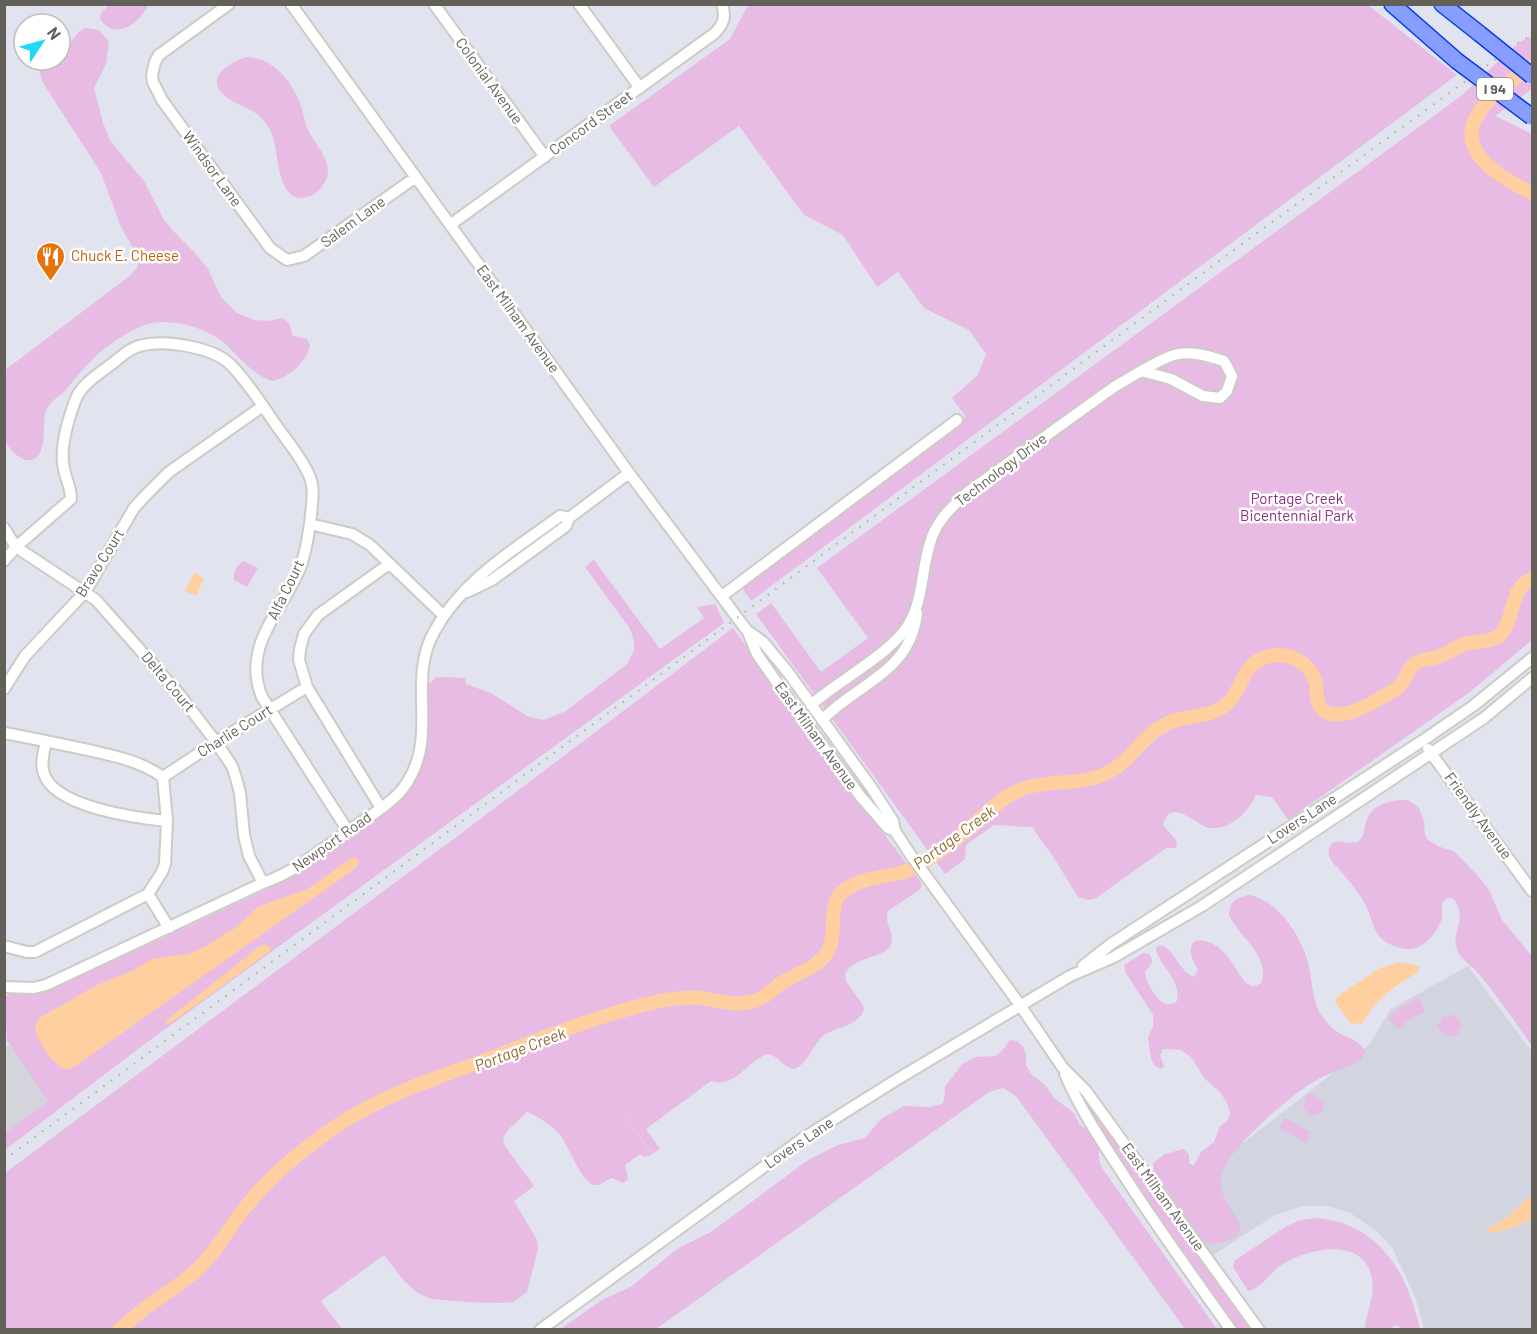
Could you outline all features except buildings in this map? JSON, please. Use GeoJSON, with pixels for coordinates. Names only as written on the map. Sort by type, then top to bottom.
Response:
{"type":"FeatureCollection","features":[{"type":"Feature","properties":{"kind":"highway","name":"I 94"},"geometry":{"type":"LineString","coordinates":[[1392,4],[1458,61],[1532,117]]}},
{"type":"Feature","properties":{"kind":"highway","name":"I 94"},"geometry":{"type":"LineString","coordinates":[[1442,4],[1533,76]]}},
{"type":"Feature","properties":{"kind":"street","name":"Windsor Lane"},"geometry":{"type":"LineString","coordinates":[[229,4],[159,55],[153,68],[153,82],[162,100],[270,248],[288,260]]}},
{"type":"Feature","properties":{"kind":"street","name":"East Milham Avenue"},"geometry":{"type":"LineString","coordinates":[[291,4],[629,473],[748,632],[758,654],[804,722],[861,797],[888,828],[895,831]]}},
{"type":"Feature","properties":{"kind":"street","name":"Colonial Avenue"},"geometry":{"type":"LineString","coordinates":[[434,4],[545,157]]}},
{"type":"Feature","properties":{"kind":"street"},"geometry":{"type":"LineString","coordinates":[[579,4],[640,88]]}},
{"type":"Feature","properties":{"kind":"street","name":"Concord Street"},"geometry":{"type":"LineString","coordinates":[[450,225],[715,33],[722,26],[723,10]]}},
{"type":"Feature","properties":{"kind":"street","name":"Salem Lane"},"geometry":{"type":"LineString","coordinates":[[288,260],[313,251],[416,177]]}},
{"type":"Feature","properties":{"kind":"street","name":"Alfa Court"},"geometry":{"type":"LineString","coordinates":[[16,547],[71,499],[71,491],[63,465],[64,450],[79,392],[130,350],[144,345],[188,346],[209,352],[229,363],[263,406],[310,476],[314,492],[310,524],[300,567],[271,619],[258,652],[255,675],[262,697],[348,831]]}},
{"type":"Feature","properties":{"kind":"street","name":"Technology Drive"},"geometry":{"type":"LineString","coordinates":[[811,705],[900,635],[912,619],[932,538],[951,507],[969,491],[1114,387],[1141,371],[1173,354],[1199,353],[1224,361],[1232,376],[1227,391],[1220,398],[1203,396],[1171,379],[1141,371]]}},
{"type":"Feature","properties":{"kind":"street","name":"Bravo Court"},"geometry":{"type":"LineString","coordinates":[[4,689],[25,656],[85,592],[134,508],[169,472],[263,406]]}},
{"type":"Feature","properties":{"kind":"street"},"geometry":{"type":"LineString","coordinates":[[722,596],[957,420]]}},
{"type":"Feature","properties":{"kind":"street","name":"Newport Road"},"geometry":{"type":"LineString","coordinates":[[4,987],[34,988],[61,979],[282,876],[381,808],[400,792],[413,772],[419,756],[422,722],[421,671],[427,646],[444,616],[459,596],[492,580],[566,526],[569,518],[629,473]]}},
{"type":"Feature","properties":{"kind":"street"},"geometry":{"type":"LineString","coordinates":[[310,524],[352,534],[370,545],[444,616]]}},
{"type":"Feature","properties":{"kind":"street","name":"Delta Court"},"geometry":{"type":"LineString","coordinates":[[4,528],[16,547],[96,600],[184,700],[216,742],[232,766],[240,793],[244,835],[249,855],[263,883]]}},
{"type":"Feature","properties":{"kind":"street"},"geometry":{"type":"LineString","coordinates":[[4,561],[16,547]]}},
{"type":"Feature","properties":{"kind":"street"},"geometry":{"type":"LineString","coordinates":[[381,808],[307,687],[299,660],[304,634],[318,615],[389,564]]}},
{"type":"Feature","properties":{"kind":"street"},"geometry":{"type":"LineString","coordinates":[[822,720],[887,670],[907,648],[915,629],[919,595]]}},
{"type":"Feature","properties":{"kind":"street","name":"East Milham Avenue"},"geometry":{"type":"LineString","coordinates":[[748,632],[763,642],[822,720],[871,787],[893,821],[895,831],[1063,1068],[1086,1091],[1259,1329]]}},
{"type":"Feature","properties":{"kind":"street"},"geometry":{"type":"LineString","coordinates":[[866,663],[878,677]]}},
{"type":"Feature","properties":{"kind":"street","name":"Lovers Lane"},"geometry":{"type":"LineString","coordinates":[[1070,976],[1111,944],[1422,741],[1531,663]]}},
{"type":"Feature","properties":{"kind":"street","name":"Lovers Lane"},"geometry":{"type":"LineString","coordinates":[[540,1329],[802,1139],[1020,1005],[1070,976],[1114,957],[1202,906],[1432,754],[1484,718],[1533,678]]}},
{"type":"Feature","properties":{"kind":"street","name":"Charlie Court"},"geometry":{"type":"LineString","coordinates":[[163,777],[307,687]]}},
{"type":"Feature","properties":{"kind":"street"},"geometry":{"type":"LineString","coordinates":[[4,733],[130,760],[143,765],[163,777],[167,822],[165,864],[148,894],[35,952],[4,946]]}},
{"type":"Feature","properties":{"kind":"street"},"geometry":{"type":"LineString","coordinates":[[46,741],[42,761],[43,773],[57,792],[71,800],[129,818],[167,822]]}},
{"type":"Feature","properties":{"kind":"street","name":"Friendly Avenue"},"geometry":{"type":"LineString","coordinates":[[1422,741],[1533,891]]}},
{"type":"Feature","properties":{"kind":"street"},"geometry":{"type":"LineString","coordinates":[[148,894],[169,928]]}},
{"type":"Feature","properties":{"kind":"street","name":"East Milham Avenue"},"geometry":{"type":"LineString","coordinates":[[1063,1068],[1073,1092],[1110,1155],[1147,1212],[1231,1329]]}},
{"type":"Feature","properties":{"kind":"shaded area"},"geometry":{"type":"Polygon","coordinates":[[[194,573],[204,578],[196,596],[185,591],[194,573]]]}},
{"type":"Feature","properties":{"kind":"shaded area"},"geometry":{"type":"Polygon","coordinates":[[[353,857],[359,862],[356,868],[74,1067],[67,1070],[62,1068],[42,1046],[35,1027],[39,1018],[97,985],[134,970],[152,959],[189,954],[206,946],[235,928],[258,907],[309,888],[353,857]]]}},
{"type":"Feature","properties":{"kind":"shaded area"},"geometry":{"type":"Polygon","coordinates":[[[266,944],[271,949],[269,952],[171,1023],[166,1024],[168,1019],[260,946],[266,944]]]}},
{"type":"Feature","properties":{"kind":"shaded area"},"geometry":{"type":"Polygon","coordinates":[[[1401,962],[1420,966],[1417,973],[1400,983],[1379,1001],[1362,1024],[1350,1023],[1335,1002],[1338,996],[1380,968],[1401,962]]]}},
{"type":"Feature","properties":{"kind":"shaded area"},"geometry":{"type":"Polygon","coordinates":[[[1468,966],[1532,1052],[1532,1329],[1424,1329],[1416,1299],[1393,1249],[1377,1231],[1350,1213],[1328,1206],[1303,1206],[1275,1215],[1213,1255],[1171,1199],[1369,1045],[1391,1009],[1468,966]]]}},
{"type":"Feature","properties":{"kind":"shaded area"},"geometry":{"type":"Polygon","coordinates":[[[12,1043],[52,1099],[5,1134],[5,1049],[12,1043]]]}},
{"type":"Feature","properties":{"kind":"shaded area"},"geometry":{"type":"Polygon","coordinates":[[[1529,1197],[1532,1197],[1532,1218],[1511,1228],[1487,1233],[1488,1228],[1504,1220],[1529,1197]]]}},
{"type":"Feature","properties":{"kind":"green space"},"geometry":{"type":"Polygon","coordinates":[[[110,4],[148,5],[133,23],[127,27],[113,29],[106,26],[100,19],[101,13],[110,4]]]}},
{"type":"Feature","properties":{"kind":"green space"},"geometry":{"type":"Polygon","coordinates":[[[751,5],[1368,5],[1457,75],[751,601],[742,588],[966,417],[952,398],[978,375],[986,354],[969,330],[924,308],[898,272],[877,287],[843,235],[804,215],[739,126],[654,187],[609,126],[730,39],[747,7],[751,5]]]}},
{"type":"Feature","properties":{"kind":"green space"},"geometry":{"type":"Polygon","coordinates":[[[85,28],[99,30],[109,42],[106,64],[94,88],[103,123],[111,142],[144,181],[164,220],[208,269],[221,297],[237,313],[254,320],[268,321],[283,318],[289,323],[293,336],[307,339],[310,346],[296,368],[272,381],[258,374],[217,337],[202,330],[171,322],[143,326],[121,337],[101,352],[50,404],[46,410],[42,449],[34,459],[26,460],[13,452],[4,438],[5,370],[131,275],[138,266],[137,255],[121,227],[101,173],[45,86],[40,73],[72,72],[72,41],[85,28]]]}},
{"type":"Feature","properties":{"kind":"green space","name":"Portage Creek Bicentennial Park"},"geometry":{"type":"Polygon","coordinates":[[[1532,36],[1532,89],[1495,116],[1532,134],[1532,640],[1470,692],[1288,820],[1272,797],[1256,795],[1238,819],[1217,828],[1204,826],[1184,814],[1171,813],[1166,816],[1163,825],[1176,840],[1175,848],[1166,848],[1096,898],[1089,900],[1078,897],[1032,827],[994,825],[966,845],[965,859],[945,874],[756,614],[771,603],[821,672],[868,638],[817,568],[1461,96],[1518,43],[1532,36]]]}},
{"type":"Feature","properties":{"kind":"green space"},"geometry":{"type":"Polygon","coordinates":[[[247,57],[256,58],[272,66],[291,85],[302,108],[307,128],[324,156],[328,170],[327,178],[319,190],[310,196],[299,198],[290,194],[281,175],[274,140],[266,123],[254,112],[228,98],[218,87],[217,81],[223,70],[247,57]]]}},
{"type":"Feature","properties":{"kind":"green space"},"geometry":{"type":"Polygon","coordinates":[[[594,560],[660,649],[704,618],[697,607],[715,604],[724,623],[146,1043],[5,1150],[5,1133],[48,1101],[7,1041],[6,996],[12,993],[46,992],[274,886],[306,867],[370,822],[409,785],[427,689],[436,677],[465,678],[466,684],[491,693],[529,717],[544,720],[566,711],[627,664],[634,650],[632,634],[628,626],[585,567],[594,560]]]}},
{"type":"Feature","properties":{"kind":"green space"},"geometry":{"type":"Polygon","coordinates":[[[244,561],[258,568],[247,587],[234,580],[236,569],[244,561]]]}},
{"type":"Feature","properties":{"kind":"green space"},"geometry":{"type":"Polygon","coordinates":[[[733,628],[812,740],[922,886],[888,911],[887,921],[892,937],[890,947],[855,964],[845,974],[846,981],[863,1005],[864,1009],[858,1019],[826,1034],[817,1042],[804,1062],[794,1069],[767,1054],[734,1078],[727,1081],[711,1081],[646,1129],[660,1149],[652,1154],[613,1097],[652,1155],[645,1157],[640,1154],[625,1165],[628,1179],[623,1183],[612,1178],[599,1185],[590,1183],[554,1128],[527,1112],[503,1138],[505,1146],[534,1186],[514,1201],[537,1240],[538,1249],[527,1292],[514,1302],[431,1299],[418,1293],[405,1282],[384,1255],[321,1301],[342,1329],[5,1330],[5,1173],[733,628]]]}},
{"type":"Feature","properties":{"kind":"green space"},"geometry":{"type":"Polygon","coordinates":[[[1408,800],[1419,808],[1428,840],[1454,851],[1479,877],[1489,890],[1502,920],[1532,956],[1532,1046],[1492,990],[1458,952],[1456,939],[1460,913],[1454,899],[1448,898],[1443,902],[1442,917],[1438,927],[1425,943],[1412,949],[1393,946],[1379,935],[1360,896],[1330,858],[1331,845],[1339,841],[1354,843],[1358,841],[1363,835],[1369,814],[1386,803],[1408,800]]]}},
{"type":"Feature","properties":{"kind":"green space"},"geometry":{"type":"Polygon","coordinates":[[[1249,895],[1270,905],[1288,922],[1306,955],[1314,997],[1321,1014],[1337,1032],[1354,1040],[1364,1049],[1365,1053],[1355,1064],[1306,1086],[1252,1133],[1230,1158],[1222,1174],[1221,1186],[1240,1227],[1234,1238],[1211,1244],[1203,1240],[1158,1178],[1154,1172],[1153,1163],[1165,1154],[1183,1149],[1189,1154],[1189,1164],[1194,1165],[1201,1152],[1214,1142],[1220,1126],[1228,1120],[1230,1112],[1220,1092],[1205,1079],[1191,1057],[1181,1050],[1163,1049],[1160,1056],[1164,1066],[1161,1069],[1155,1066],[1151,1059],[1148,1037],[1153,1026],[1153,1015],[1126,973],[1124,965],[1143,953],[1149,954],[1152,962],[1145,972],[1148,984],[1161,1001],[1172,1004],[1177,1001],[1176,986],[1159,957],[1157,947],[1162,945],[1167,948],[1185,970],[1194,977],[1198,970],[1192,957],[1191,946],[1201,941],[1215,945],[1223,952],[1247,984],[1253,986],[1261,983],[1263,973],[1258,955],[1229,915],[1230,907],[1235,901],[1249,895]]]}},
{"type":"Feature","properties":{"kind":"green space"},"geometry":{"type":"Polygon","coordinates":[[[1418,998],[1425,1011],[1409,1020],[1398,1030],[1388,1018],[1398,1009],[1418,998]]]}},
{"type":"Feature","properties":{"kind":"green space"},"geometry":{"type":"Polygon","coordinates":[[[1450,1014],[1457,1017],[1462,1025],[1456,1036],[1444,1035],[1437,1027],[1443,1016],[1448,1017],[1450,1014]]]}},
{"type":"Feature","properties":{"kind":"green space"},"geometry":{"type":"Polygon","coordinates":[[[1010,1040],[1017,1041],[1023,1046],[1026,1065],[1031,1074],[1044,1084],[1055,1099],[1073,1112],[1080,1125],[1090,1132],[1099,1146],[1099,1160],[1102,1168],[1217,1329],[1185,1329],[1016,1096],[1003,1088],[989,1092],[656,1329],[559,1330],[602,1300],[632,1286],[677,1249],[711,1232],[808,1160],[838,1145],[865,1138],[881,1119],[904,1106],[930,1107],[942,1104],[945,1087],[962,1064],[976,1057],[995,1056],[1010,1040]]]}},
{"type":"Feature","properties":{"kind":"green space"},"geometry":{"type":"Polygon","coordinates":[[[1312,1093],[1317,1099],[1324,1100],[1322,1112],[1313,1116],[1308,1114],[1303,1107],[1306,1096],[1312,1093]]]}},
{"type":"Feature","properties":{"kind":"green space"},"geometry":{"type":"Polygon","coordinates":[[[1087,1102],[1253,1329],[1237,1329],[1171,1239],[1085,1103],[1087,1102]]]}},
{"type":"Feature","properties":{"kind":"green space"},"geometry":{"type":"Polygon","coordinates":[[[1285,1118],[1310,1132],[1307,1144],[1279,1128],[1285,1118]]]}},
{"type":"Feature","properties":{"kind":"green space"},"geometry":{"type":"Polygon","coordinates":[[[1316,1218],[1338,1222],[1357,1229],[1387,1254],[1407,1288],[1420,1329],[1402,1329],[1396,1325],[1389,1329],[1365,1329],[1372,1292],[1372,1279],[1367,1265],[1358,1256],[1347,1251],[1333,1249],[1304,1254],[1280,1266],[1265,1281],[1248,1291],[1233,1267],[1234,1261],[1285,1227],[1300,1220],[1316,1218]]]}},
{"type":"Feature","properties":{"kind":"waterway","name":"Portage Creek"},"geometry":{"type":"LineString","coordinates":[[1532,66],[1489,100],[1477,116],[1472,131],[1474,147],[1484,162],[1503,177],[1532,193]]}},
{"type":"Feature","properties":{"kind":"waterway","name":"Portage Creek"},"geometry":{"type":"LineString","coordinates":[[119,1330],[200,1267],[248,1204],[277,1173],[311,1144],[366,1108],[410,1088],[552,1034],[638,1006],[694,997],[731,1003],[746,1003],[761,998],[786,980],[817,964],[826,954],[832,938],[836,902],[839,895],[846,889],[863,881],[906,871],[920,865],[967,831],[995,805],[1015,792],[1043,784],[1087,780],[1107,773],[1123,762],[1159,728],[1175,720],[1221,709],[1232,699],[1253,664],[1267,657],[1285,656],[1301,662],[1316,683],[1318,704],[1327,712],[1336,715],[1358,709],[1398,688],[1411,667],[1417,662],[1440,656],[1465,644],[1497,637],[1506,627],[1519,590],[1532,579]]}},
{"type":"Feature","properties":{"kind":"railway"},"geometry":{"type":"LineString","coordinates":[[4,1160],[1253,236],[1532,35]]}},
{"type":"Feature","properties":{"kind":"place","name":"Chuck E. Cheese"},"geometry":{"type":"Point","coordinates":[50,282]}}]}
